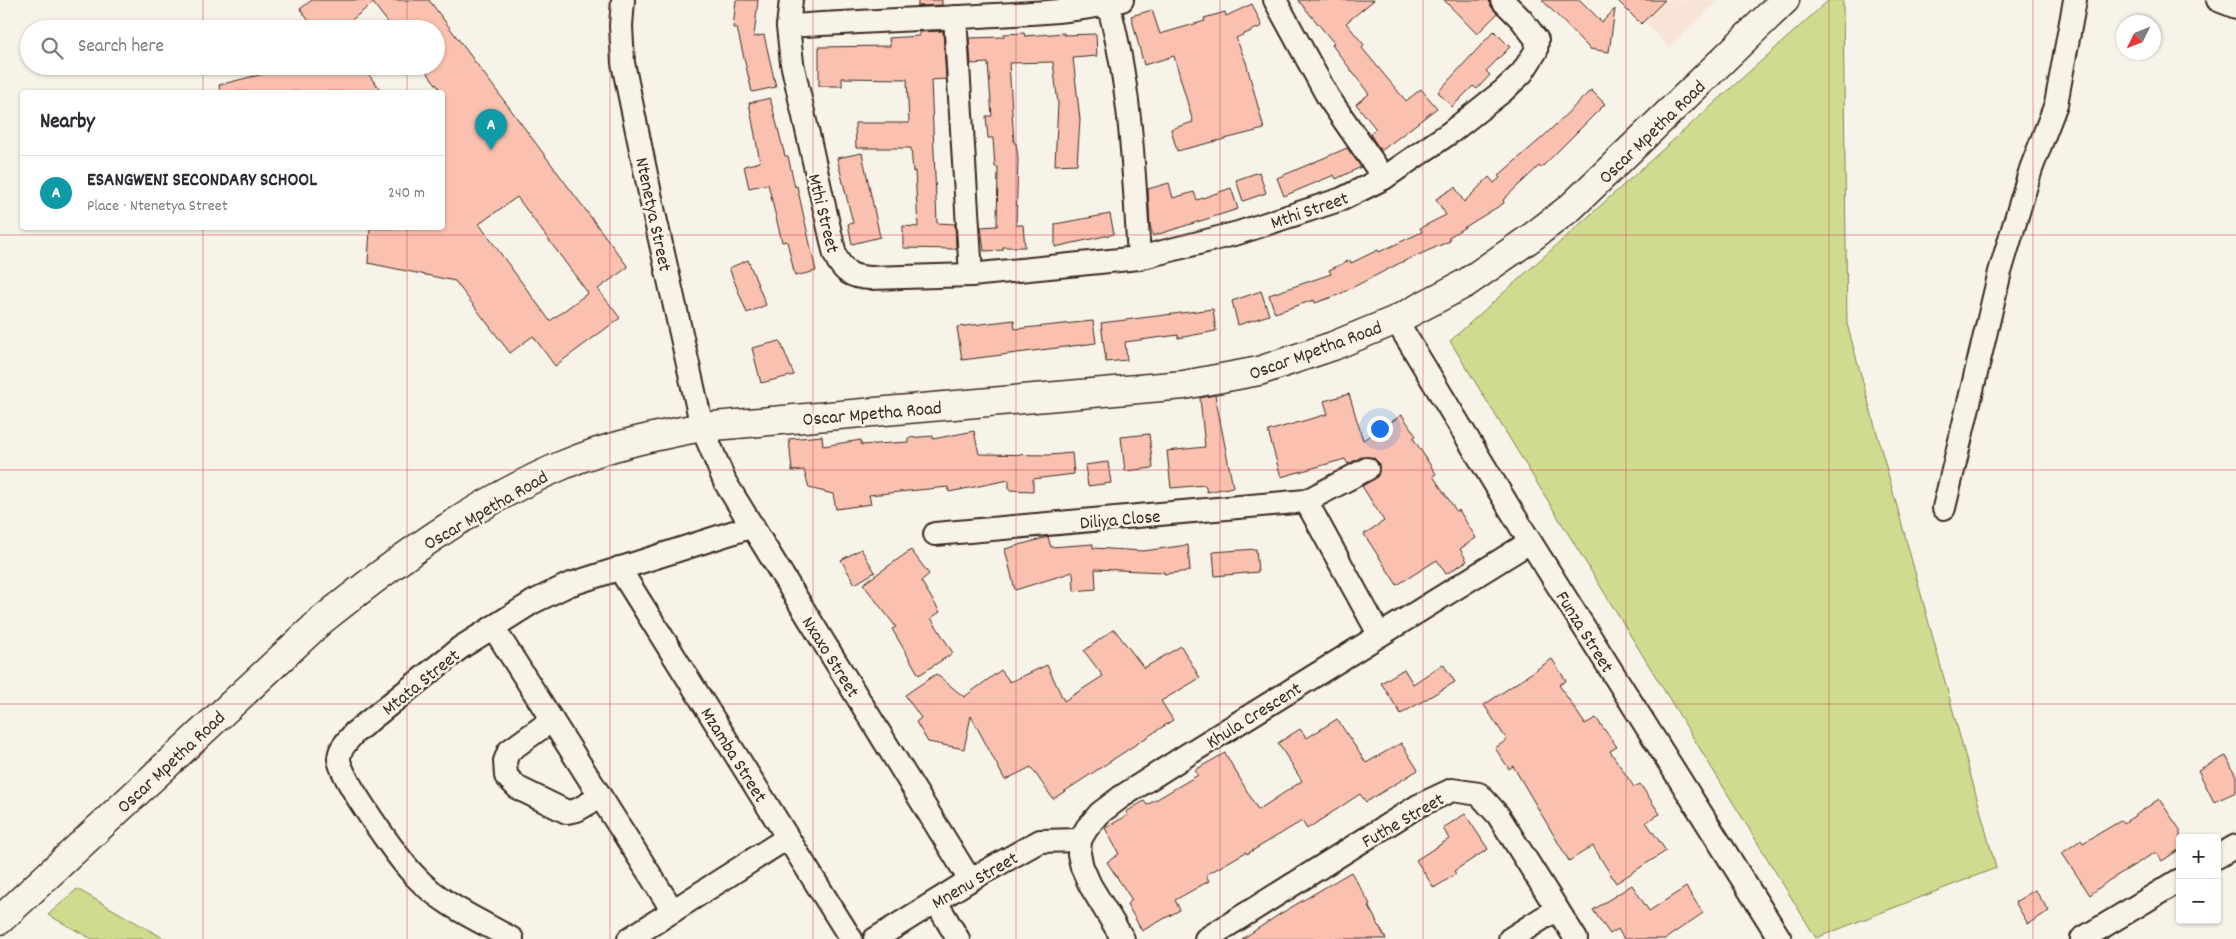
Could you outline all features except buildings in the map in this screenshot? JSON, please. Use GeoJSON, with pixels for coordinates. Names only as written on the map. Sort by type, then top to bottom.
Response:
{"type":"FeatureCollection","features":[{"type":"Feature","properties":{"kind":"street","name":"Ntenetya Street"},"geometry":{"type":"LineString","coordinates":[[623,0],[621,26],[623,62],[654,213],[702,427]]}},
{"type":"Feature","properties":{"kind":"street","name":"Mthi Street"},"geometry":{"type":"LineString","coordinates":[[791,0],[788,26],[796,87],[834,255],[846,273],[857,277],[971,275],[1139,258],[1238,233],[1342,199],[1384,178],[1451,132],[1522,73],[1536,50],[1536,40],[1521,19],[1502,0]]}},
{"type":"Feature","properties":{"kind":"street"},"geometry":{"type":"LineString","coordinates":[[1275,0],[1328,97],[1384,178]]}},
{"type":"Feature","properties":{"kind":"street","name":"Oscar Mpetha Road"},"geometry":{"type":"LineString","coordinates":[[0,920],[322,620],[401,558],[447,527],[508,492],[565,464],[636,441],[702,427],[1184,385],[1233,377],[1281,364],[1362,335],[1396,320],[1466,283],[1532,238],[1570,207],[1785,0]]}},
{"type":"Feature","properties":{"kind":"street"},"geometry":{"type":"LineString","coordinates":[[1944,508],[2000,272],[2031,169],[2056,104],[2076,0]]}},
{"type":"Feature","properties":{"kind":"street"},"geometry":{"type":"LineString","coordinates":[[2218,0],[2236,7]]}},
{"type":"Feature","properties":{"kind":"street"},"geometry":{"type":"LineString","coordinates":[[788,26],[1058,10],[1115,2],[1116,35],[1134,160],[1139,258]]}},
{"type":"Feature","properties":{"kind":"street"},"geometry":{"type":"LineString","coordinates":[[955,17],[971,275]]}},
{"type":"Feature","properties":{"kind":"street","name":"Funza Street"},"geometry":{"type":"LineString","coordinates":[[1396,320],[1530,542],[1780,939]]}},
{"type":"Feature","properties":{"kind":"street","name":"Nxaxo Street"},"geometry":{"type":"LineString","coordinates":[[702,427],[726,482],[752,526],[970,880]]}},
{"type":"Feature","properties":{"kind":"street","name":"Diliya Close"},"geometry":{"type":"LineString","coordinates":[[935,534],[1306,501],[1367,469]]}},
{"type":"Feature","properties":{"kind":"street"},"geometry":{"type":"LineString","coordinates":[[1306,501],[1379,634]]}},
{"type":"Feature","properties":{"kind":"street","name":"Mtata Street"},"geometry":{"type":"LineString","coordinates":[[512,939],[446,901],[416,878],[359,801],[343,772],[339,759],[342,747],[354,733],[460,648],[534,602],[568,585],[752,526]]}},
{"type":"Feature","properties":{"kind":"street","name":"Khula Crescent"},"geometry":{"type":"LineString","coordinates":[[1080,840],[1087,828],[1100,813],[1121,797],[1379,634],[1530,542]]}},
{"type":"Feature","properties":{"kind":"street","name":"Mzamba Street"},"geometry":{"type":"LineString","coordinates":[[619,568],[850,939]]}},
{"type":"Feature","properties":{"kind":"street"},"geometry":{"type":"LineString","coordinates":[[493,627],[673,911]]}},
{"type":"Feature","properties":{"kind":"street"},"geometry":{"type":"LineString","coordinates":[[552,720],[509,750],[505,761],[506,776],[518,788],[567,812],[577,810],[600,797]]}},
{"type":"Feature","properties":{"kind":"street","name":"Futhe Street"},"geometry":{"type":"LineString","coordinates":[[1206,939],[1418,806],[1452,790],[1479,794],[1498,815],[1576,939]]}},
{"type":"Feature","properties":{"kind":"street"},"geometry":{"type":"LineString","coordinates":[[629,939],[787,838]]}},
{"type":"Feature","properties":{"kind":"street"},"geometry":{"type":"LineString","coordinates":[[1080,840],[1079,854],[1082,867],[1090,885],[1123,939]]}},
{"type":"Feature","properties":{"kind":"street","name":"Mnenu Street"},"geometry":{"type":"LineString","coordinates":[[875,939],[970,880],[1040,841],[1080,840]]}},
{"type":"Feature","properties":{"kind":"street"},"geometry":{"type":"LineString","coordinates":[[2221,855],[2236,846]]}},
{"type":"Feature","properties":{"kind":"street"},"geometry":{"type":"LineString","coordinates":[[2082,939],[2176,882]]}},
{"type":"Feature","properties":{"kind":"street"},"geometry":{"type":"LineString","coordinates":[[936,902],[958,939]]}},
{"type":"Feature","properties":{"kind":"street"},"geometry":{"type":"LineString","coordinates":[[1510,939],[1557,909]]}},
{"type":"Feature","properties":{"kind":"shaded area"},"geometry":{"type":"Polygon","coordinates":[[[1624,0],[1719,0],[1669,48],[1624,0]]]}},
{"type":"Feature","properties":{"kind":"green space"},"geometry":{"type":"Polygon","coordinates":[[[1829,0],[1843,0],[1847,324],[1996,868],[1816,938],[1450,341],[1829,0]]]}},
{"type":"Feature","properties":{"kind":"green space"},"geometry":{"type":"Polygon","coordinates":[[[77,889],[165,939],[92,939],[48,915],[77,889]]]}},
{"type":"Feature","properties":{"kind":"place","name":"ESANGWENI SECONDARY SCHOOL"},"geometry":{"type":"Point","coordinates":[491,150]}}]}
